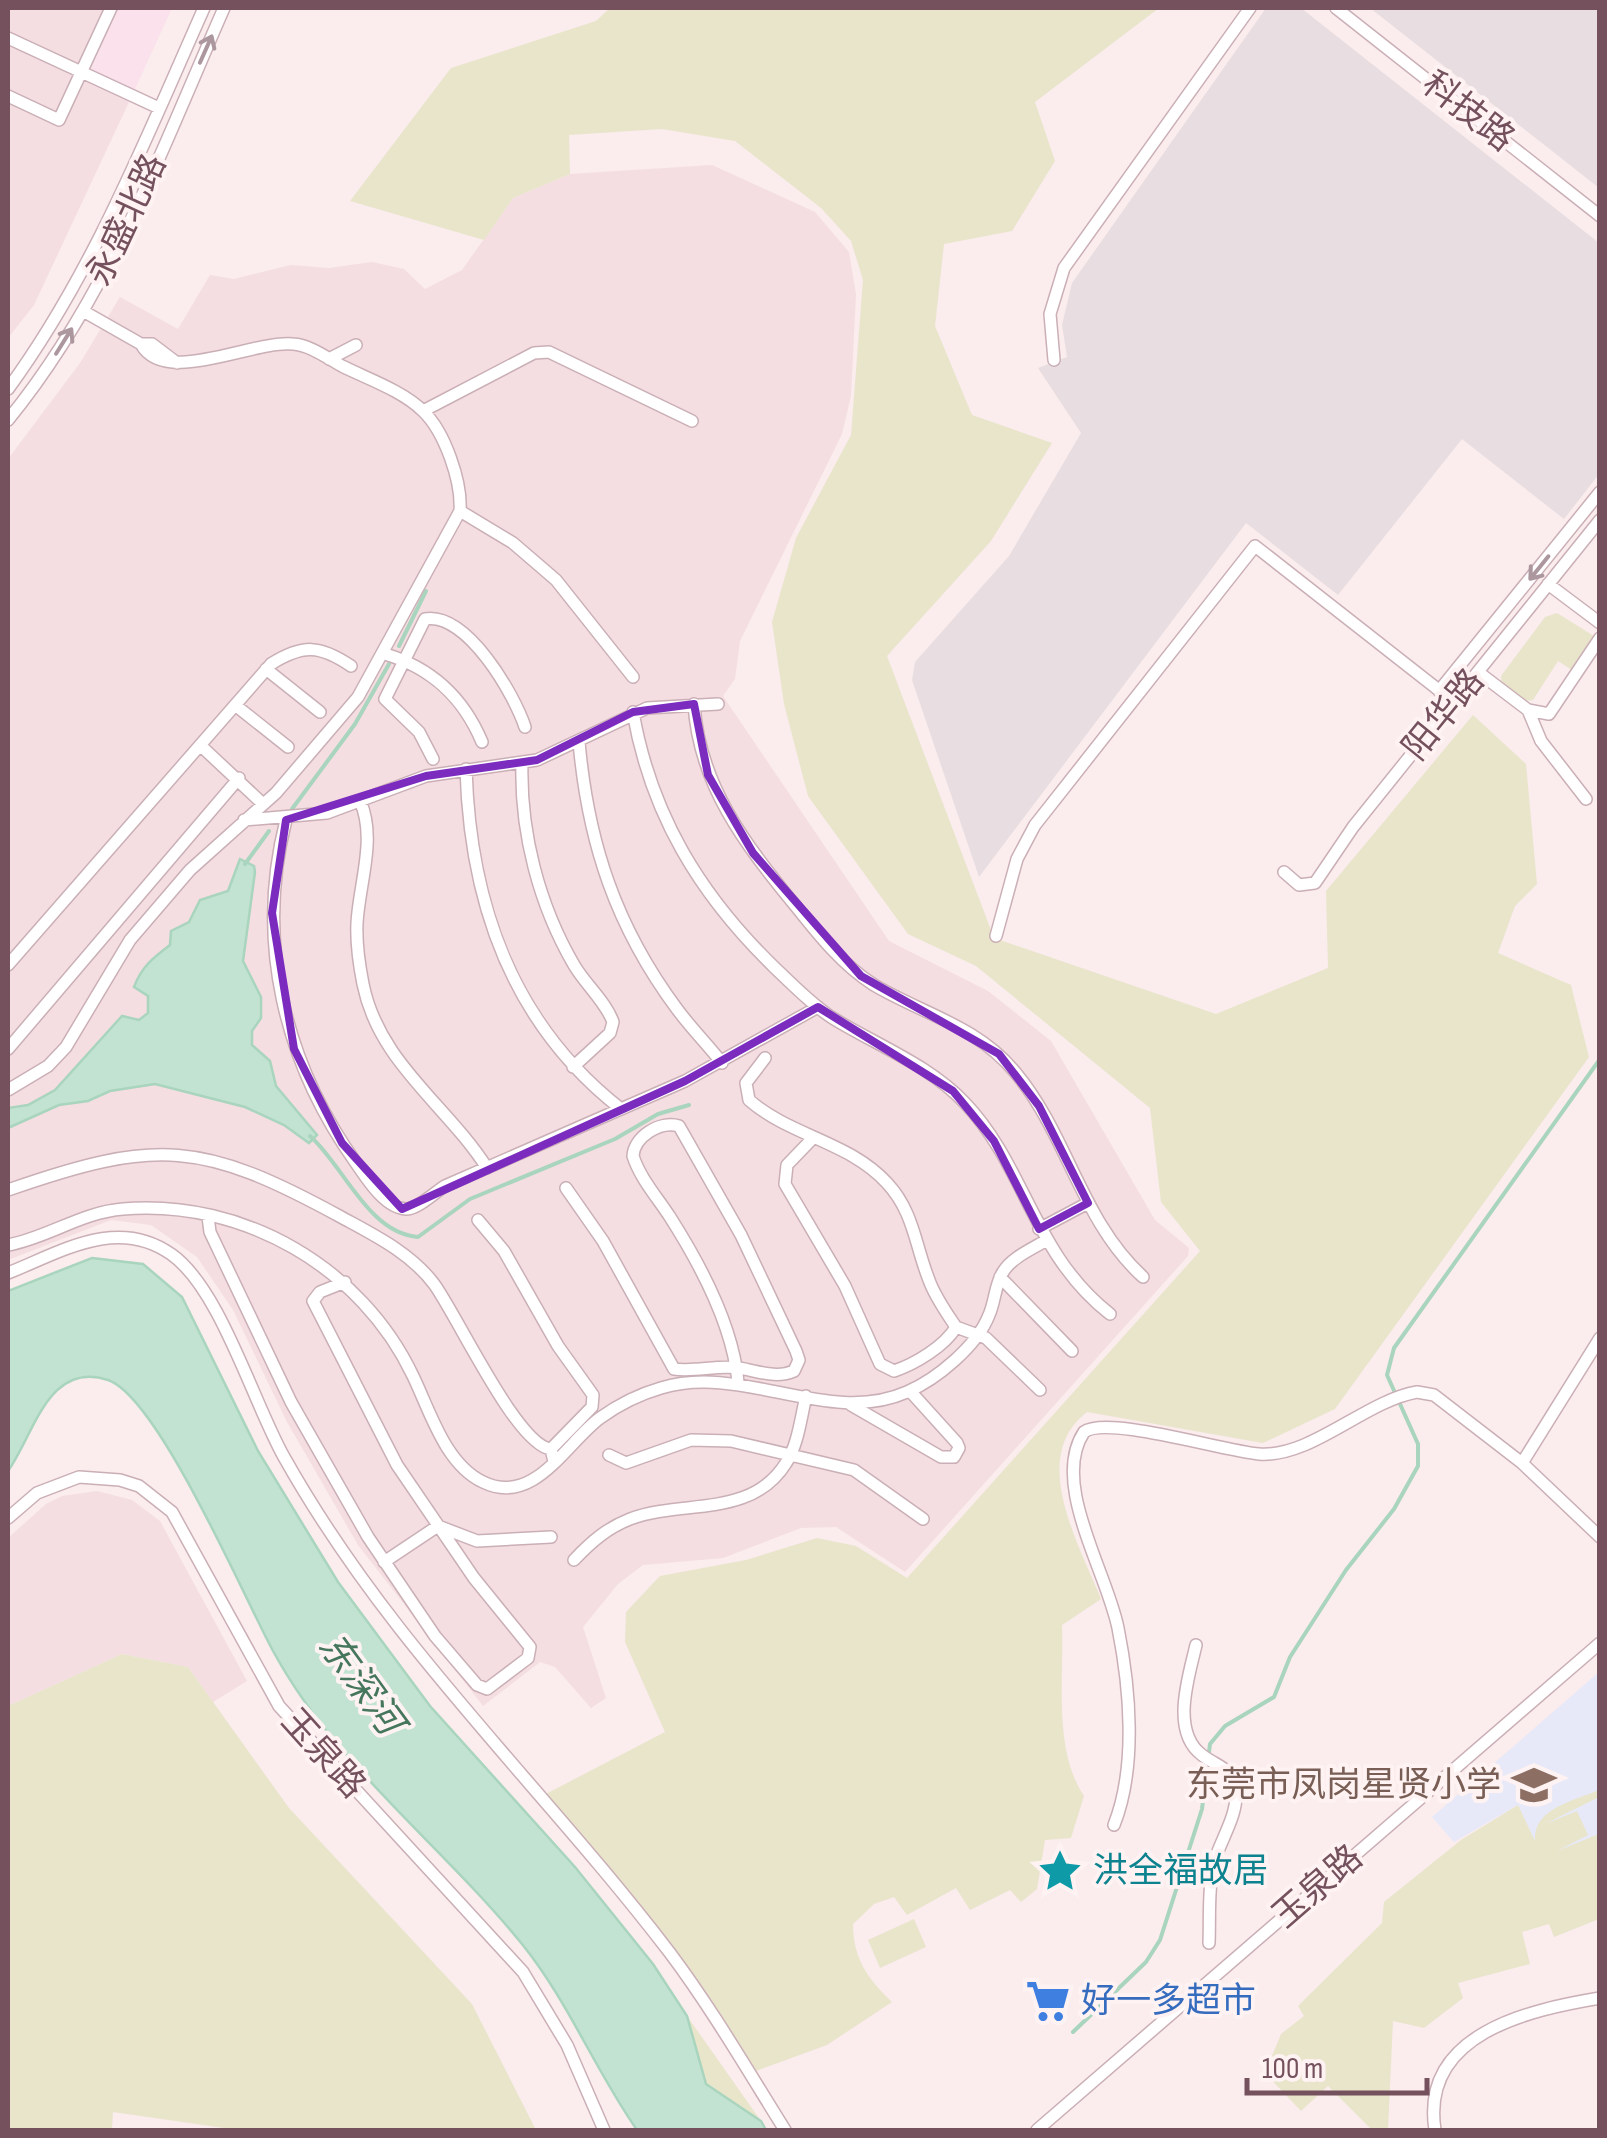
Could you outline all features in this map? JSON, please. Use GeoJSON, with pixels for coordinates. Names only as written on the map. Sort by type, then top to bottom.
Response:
{"type":"FeatureCollection","features":[{"type":"Feature","properties":{"kind":"street"},"geometry":{"type":"LineString","coordinates":[[8,96],[59,120],[111,8]]}},
{"type":"Feature","properties":{"kind":"street","name":"永盛北路"},"geometry":{"type":"LineString","coordinates":[[8,389],[72,292],[204,8]]}},
{"type":"Feature","properties":{"kind":"street","name":"永盛北路"},"geometry":{"type":"LineString","coordinates":[[8,420],[83,311],[131,217],[224,8]]}},
{"type":"Feature","properties":{"kind":"street"},"geometry":{"type":"LineString","coordinates":[[1054,360],[1050,314],[1064,268],[1250,8]]}},
{"type":"Feature","properties":{"kind":"street","name":"科技路"},"geometry":{"type":"LineString","coordinates":[[1336,8],[1600,216]]}},
{"type":"Feature","properties":{"kind":"street"},"geometry":{"type":"LineString","coordinates":[[8,38],[159,108]]}},
{"type":"Feature","properties":{"kind":"street"},"geometry":{"type":"LineString","coordinates":[[8,1090],[32,1078],[66,1047],[121,951],[190,870],[262,804],[334,726],[385,654],[460,511],[458,484],[423,411],[329,358],[302,345],[279,344],[177,363],[152,344],[142,344],[83,311]]}},
{"type":"Feature","properties":{"kind":"street"},"geometry":{"type":"LineString","coordinates":[[329,358],[356,346]]}},
{"type":"Feature","properties":{"kind":"street"},"geometry":{"type":"LineString","coordinates":[[423,411],[534,353],[549,352],[692,421]]}},
{"type":"Feature","properties":{"kind":"street","name":"阳华路"},"geometry":{"type":"LineString","coordinates":[[1440,691],[1600,492]]}},
{"type":"Feature","properties":{"kind":"street"},"geometry":{"type":"LineString","coordinates":[[460,511],[513,542],[556,580],[633,677]]}},
{"type":"Feature","properties":{"kind":"street","name":"阳华路"},"geometry":{"type":"LineString","coordinates":[[1284,872],[1300,885],[1315,883],[1353,828],[1600,520]]}},
{"type":"Feature","properties":{"kind":"street"},"geometry":{"type":"LineString","coordinates":[[996,936],[1017,859],[1034,825],[1255,546],[1454,702]]}},
{"type":"Feature","properties":{"kind":"street"},"geometry":{"type":"LineString","coordinates":[[1548,584],[1600,622]]}},
{"type":"Feature","properties":{"kind":"street"},"geometry":{"type":"LineString","coordinates":[[434,759],[419,732],[385,699],[425,619],[438,619],[494,666],[526,727]]}},
{"type":"Feature","properties":{"kind":"street"},"geometry":{"type":"LineString","coordinates":[[1478,672],[1528,710],[1549,714],[1600,638]]}},
{"type":"Feature","properties":{"kind":"street"},"geometry":{"type":"LineString","coordinates":[[8,965],[266,669],[304,647],[329,651],[350,666]]}},
{"type":"Feature","properties":{"kind":"street"},"geometry":{"type":"LineString","coordinates":[[385,654],[403,659],[452,692],[482,742]]}},
{"type":"Feature","properties":{"kind":"street"},"geometry":{"type":"LineString","coordinates":[[266,669],[320,712]]}},
{"type":"Feature","properties":{"kind":"street"},"geometry":{"type":"LineString","coordinates":[[694,704],[708,775],[753,853],[808,922],[861,976],[964,1029],[1006,1062],[1040,1106],[1112,1248],[1143,1278]]}},
{"type":"Feature","properties":{"kind":"street"},"geometry":{"type":"LineString","coordinates":[[244,820],[286,820],[360,801],[413,780],[522,763],[579,742],[633,712],[664,705],[718,704]]}},
{"type":"Feature","properties":{"kind":"street"},"geometry":{"type":"LineString","coordinates":[[234,705],[288,748]]}},
{"type":"Feature","properties":{"kind":"street"},"geometry":{"type":"LineString","coordinates":[[1528,710],[1540,741],[1586,799]]}},
{"type":"Feature","properties":{"kind":"street"},"geometry":{"type":"LineString","coordinates":[[633,712],[660,810],[688,867],[758,951],[818,1007],[936,1077],[966,1104],[994,1141],[1042,1235],[1078,1286],[1110,1314]]}},
{"type":"Feature","properties":{"kind":"street"},"geometry":{"type":"LineString","coordinates":[[579,742],[596,854],[618,914],[651,972],[722,1063]]}},
{"type":"Feature","properties":{"kind":"street"},"geometry":{"type":"LineString","coordinates":[[200,745],[262,804]]}},
{"type":"Feature","properties":{"kind":"street"},"geometry":{"type":"LineString","coordinates":[[522,763],[525,817],[544,898],[566,952],[613,1022],[610,1033],[573,1067]]}},
{"type":"Feature","properties":{"kind":"street"},"geometry":{"type":"LineString","coordinates":[[466,769],[471,849],[496,942],[523,1002],[573,1067],[620,1109]]}},
{"type":"Feature","properties":{"kind":"street"},"geometry":{"type":"LineString","coordinates":[[8,1049],[239,778]]}},
{"type":"Feature","properties":{"kind":"street"},"geometry":{"type":"LineString","coordinates":[[360,801],[366,838],[357,944],[369,1007],[403,1071],[444,1112],[486,1168]]}},
{"type":"Feature","properties":{"kind":"street"},"geometry":{"type":"LineString","coordinates":[[286,820],[272,913],[277,974],[294,1049],[325,1116],[380,1194],[402,1209],[412,1208],[445,1186],[722,1063],[818,1007]]}},
{"type":"Feature","properties":{"kind":"street"},"geometry":{"type":"LineString","coordinates":[[765,1058],[746,1083],[749,1100],[812,1138],[854,1156],[888,1184],[912,1219],[933,1290],[956,1326],[978,1334],[1040,1390]]}},
{"type":"Feature","properties":{"kind":"street"},"geometry":{"type":"LineString","coordinates":[[566,1188],[603,1240],[666,1363],[686,1370],[737,1368],[785,1376],[794,1372],[799,1360],[741,1235],[679,1126],[664,1125],[636,1143],[633,1156],[688,1248],[729,1338],[737,1368],[738,1382]]}},
{"type":"Feature","properties":{"kind":"street"},"geometry":{"type":"LineString","coordinates":[[812,1138],[787,1165],[784,1184],[845,1286],[880,1364],[894,1371],[903,1368],[944,1342],[956,1326]]}},
{"type":"Feature","properties":{"kind":"street"},"geometry":{"type":"LineString","coordinates":[[8,1190],[79,1166],[146,1154],[216,1160],[278,1182],[417,1264],[461,1323],[498,1396],[535,1443],[550,1449]]}},
{"type":"Feature","properties":{"kind":"street"},"geometry":{"type":"LineString","coordinates":[[8,1245],[122,1208],[208,1216],[277,1240],[345,1282],[396,1344],[448,1446],[475,1478],[494,1486],[522,1485],[554,1462],[599,1420],[640,1396],[686,1382],[738,1382],[843,1401],[879,1400],[910,1391],[944,1367],[978,1334],[991,1312],[1000,1277],[1008,1266],[1042,1235],[1088,1203]]}},
{"type":"Feature","properties":{"kind":"street"},"geometry":{"type":"LineString","coordinates":[[208,1216],[210,1232],[290,1402],[384,1562],[436,1636],[477,1686],[487,1689],[528,1658],[530,1647],[438,1526],[365,1408],[315,1308],[314,1295],[345,1282]]}},
{"type":"Feature","properties":{"kind":"street"},"geometry":{"type":"LineString","coordinates":[[478,1220],[504,1251],[558,1346],[593,1394],[592,1408],[550,1449]]}},
{"type":"Feature","properties":{"kind":"street"},"geometry":{"type":"LineString","coordinates":[[8,1273],[114,1235],[160,1246],[188,1268],[210,1300],[282,1453],[367,1591],[669,1952],[786,2130]]}},
{"type":"Feature","properties":{"kind":"street"},"geometry":{"type":"LineString","coordinates":[[1000,1277],[1072,1350]]}},
{"type":"Feature","properties":{"kind":"street"},"geometry":{"type":"LineString","coordinates":[[1522,1463],[1600,1338]]}},
{"type":"Feature","properties":{"kind":"street"},"geometry":{"type":"LineString","coordinates":[[843,1401],[872,1413],[941,1457],[954,1457],[960,1448],[957,1443],[910,1391]]}},
{"type":"Feature","properties":{"kind":"street"},"geometry":{"type":"LineString","coordinates":[[1114,1824],[1127,1786],[1125,1682],[1114,1610],[1073,1488],[1073,1456],[1092,1427],[1110,1424],[1248,1452],[1278,1452],[1404,1394],[1434,1396],[1522,1463],[1600,1537]]}},
{"type":"Feature","properties":{"kind":"street"},"geometry":{"type":"LineString","coordinates":[[574,1560],[598,1536],[632,1519],[742,1500],[772,1478],[790,1456],[806,1396]]}},
{"type":"Feature","properties":{"kind":"street"},"geometry":{"type":"LineString","coordinates":[[609,1455],[626,1463],[677,1443],[710,1439],[854,1470],[923,1519]]}},
{"type":"Feature","properties":{"kind":"street"},"geometry":{"type":"LineString","coordinates":[[550,1449],[554,1462]]}},
{"type":"Feature","properties":{"kind":"street","name":"玉泉路"},"geometry":{"type":"LineString","coordinates":[[8,1518],[37,1493],[80,1478],[120,1480],[140,1486],[164,1504],[183,1528],[278,1706],[523,1972],[553,2018],[604,2130]]}},
{"type":"Feature","properties":{"kind":"street"},"geometry":{"type":"LineString","coordinates":[[384,1562],[438,1526]]}},
{"type":"Feature","properties":{"kind":"street"},"geometry":{"type":"LineString","coordinates":[[438,1526],[477,1541],[552,1536]]}},
{"type":"Feature","properties":{"kind":"street","name":"玉泉路"},"geometry":{"type":"LineString","coordinates":[[1045,2128],[1600,1643]]}},
{"type":"Feature","properties":{"kind":"street"},"geometry":{"type":"LineString","coordinates":[[1196,1645],[1185,1710],[1190,1737],[1202,1755],[1234,1778],[1236,1801],[1214,1866],[1209,1944]]}},
{"type":"Feature","properties":{"kind":"street"},"geometry":{"type":"LineString","coordinates":[[1435,2130],[1432,2100],[1439,2082],[1484,2031],[1547,2007],[1600,1998]]}},
{"type":"Feature","properties":{"kind":"highlighted area"},"geometry":{"type":"Polygon","coordinates":[[[694,704],[708,775],[753,853],[861,976],[999,1054],[1039,1106],[1088,1203],[1039,1229],[994,1141],[953,1091],[818,1007],[685,1081],[402,1209],[342,1143],[294,1049],[272,913],[286,820],[426,776],[537,760],[633,712],[694,704]]]}},
{"type":"Feature","properties":{"kind":"shaded area"},"geometry":{"type":"Polygon","coordinates":[[[8,8],[119,8],[85,81],[129,102],[34,305],[8,338],[8,8]]]}},
{"type":"Feature","properties":{"kind":"shaded area"},"geometry":{"type":"Polygon","coordinates":[[[119,8],[172,8],[129,102],[85,82],[119,8]]]}},
{"type":"Feature","properties":{"kind":"shaded area"},"geometry":{"type":"Polygon","coordinates":[[[610,8],[1159,8],[1035,102],[1055,161],[1012,231],[944,244],[935,326],[972,415],[1052,443],[991,541],[887,656],[994,938],[1216,1014],[1328,968],[1326,891],[1473,715],[1526,764],[1537,884],[1515,906],[1498,953],[1571,985],[1589,1057],[1335,1409],[1263,1443],[1087,1412],[1070,1431],[1061,1452],[1064,1502],[1101,1599],[1062,1625],[1064,1736],[1074,1778],[1084,1796],[1071,1838],[1045,1840],[1037,1889],[1021,1902],[1010,1890],[970,1910],[956,1888],[907,1915],[894,1897],[874,1904],[853,1924],[856,1947],[869,1976],[892,2002],[827,2045],[756,2071],[649,1923],[542,1796],[665,1732],[625,1642],[626,1612],[660,1576],[746,1560],[817,1538],[856,1546],[907,1578],[1200,1251],[1161,1202],[1150,1108],[976,966],[908,934],[808,796],[784,704],[772,622],[796,538],[851,435],[863,280],[851,241],[821,208],[735,141],[662,129],[569,135],[570,174],[513,198],[484,240],[350,201],[451,68],[596,21],[610,8]]]}},
{"type":"Feature","properties":{"kind":"shaded area"},"geometry":{"type":"Polygon","coordinates":[[[1266,8],[1301,8],[1599,243],[1599,474],[1564,519],[1462,439],[1338,595],[1246,523],[979,877],[912,680],[915,662],[1009,556],[1081,433],[1038,368],[1067,357],[1062,325],[1072,283],[1266,8]]]}},
{"type":"Feature","properties":{"kind":"shaded area"},"geometry":{"type":"Polygon","coordinates":[[[1370,8],[1599,8],[1599,188],[1556,154],[1370,8]]]}},
{"type":"Feature","properties":{"kind":"shaded area"},"geometry":{"type":"Polygon","coordinates":[[[712,165],[815,212],[849,252],[856,294],[851,396],[842,434],[740,641],[735,679],[723,696],[889,941],[988,991],[1051,1041],[1155,1220],[1189,1248],[1188,1256],[905,1572],[836,1527],[801,1528],[723,1558],[643,1565],[618,1584],[583,1627],[606,1698],[591,1708],[555,1667],[540,1662],[483,1706],[358,1545],[287,1422],[233,1310],[197,1257],[151,1225],[111,1220],[8,1260],[8,459],[80,363],[120,297],[178,329],[210,275],[234,279],[291,265],[329,268],[372,262],[404,269],[425,289],[462,270],[513,198],[570,174],[712,165]]]}},
{"type":"Feature","properties":{"kind":"shaded area"},"geometry":{"type":"Polygon","coordinates":[[[1557,613],[1594,636],[1572,670],[1558,661],[1533,700],[1523,701],[1502,685],[1501,676],[1545,617],[1557,613]]]}},
{"type":"Feature","properties":{"kind":"shaded area"},"geometry":{"type":"Polygon","coordinates":[[[97,1491],[132,1500],[160,1521],[247,1681],[213,1702],[188,1667],[122,1654],[8,1706],[8,1538],[46,1504],[62,1496],[97,1491]]]}},
{"type":"Feature","properties":{"kind":"shaded area"},"geometry":{"type":"Polygon","coordinates":[[[122,1654],[188,1667],[289,1808],[472,2004],[536,2130],[238,2130],[113,2112],[112,2130],[8,2130],[8,1706],[122,1654]]]}},
{"type":"Feature","properties":{"kind":"shaded area","name":"东莞市凤岗星贤小学"},"geometry":{"type":"Polygon","coordinates":[[[1599,1672],[1599,1850],[1596,1845],[1544,1863],[1518,1805],[1454,1842],[1432,1817],[1599,1672]]]}},
{"type":"Feature","properties":{"kind":"shaded area"},"geometry":{"type":"Polygon","coordinates":[[[1599,1790],[1599,1797],[1545,1824],[1577,1811],[1588,1835],[1557,1851],[1599,1834],[1599,1919],[1554,1937],[1549,1924],[1522,1932],[1530,1964],[1458,1983],[1463,1998],[1424,2028],[1393,2021],[1388,2130],[1372,2130],[1328,2086],[1301,2111],[1265,2073],[1281,2034],[1304,2016],[1298,2006],[1382,1923],[1384,1902],[1461,1840],[1518,1805],[1535,1841],[1536,1830],[1548,1813],[1599,1790]]]}},
{"type":"Feature","properties":{"kind":"shaded area"},"geometry":{"type":"Polygon","coordinates":[[[914,1919],[926,1947],[880,1968],[868,1940],[914,1919]]]}},
{"type":"Feature","properties":{"kind":"shaded area"},"geometry":{"type":"Polygon","coordinates":[[[687,2016],[761,2121],[701,2079],[687,2016]]]}},
{"type":"Feature","properties":{"kind":"water"},"geometry":{"type":"Polygon","coordinates":[[[240,859],[254,866],[255,872],[243,961],[261,997],[261,1018],[252,1031],[252,1045],[270,1061],[276,1086],[317,1135],[309,1143],[284,1125],[245,1107],[155,1084],[59,1105],[8,1128],[8,1108],[28,1105],[55,1090],[122,1016],[139,1020],[148,1013],[148,996],[134,987],[141,973],[170,945],[171,931],[189,922],[200,900],[228,891],[240,859]]]}},
{"type":"Feature","properties":{"kind":"water","name":"东深河"},"geometry":{"type":"Polygon","coordinates":[[[92,1258],[143,1264],[182,1297],[258,1451],[338,1582],[430,1706],[575,1867],[653,1964],[687,2016],[706,2084],[761,2121],[766,2130],[637,2130],[522,1944],[357,1767],[297,1691],[198,1501],[151,1422],[128,1394],[108,1380],[88,1377],[71,1381],[45,1404],[8,1471],[8,1291],[92,1258]]]}},
{"type":"Feature","properties":{"kind":"waterway"},"geometry":{"type":"LineString","coordinates":[[399,646],[426,591]]}},
{"type":"Feature","properties":{"kind":"waterway"},"geometry":{"type":"LineString","coordinates":[[292,809],[355,724],[389,664]]}},
{"type":"Feature","properties":{"kind":"waterway"},"geometry":{"type":"LineString","coordinates":[[245,864],[269,831]]}},
{"type":"Feature","properties":{"kind":"waterway"},"geometry":{"type":"LineString","coordinates":[[1073,2032],[1146,1962],[1160,1940],[1202,1809],[1210,1744],[1225,1726],[1274,1697],[1290,1657],[1346,1570],[1394,1509],[1418,1466],[1418,1444],[1387,1375],[1394,1348],[1600,1059]]}},
{"type":"Feature","properties":{"kind":"waterway"},"geometry":{"type":"LineString","coordinates":[[310,1136],[371,1211],[400,1233],[418,1237],[470,1199],[615,1139],[658,1114],[689,1105]]}},
{"type":"Feature","properties":{"kind":"place","name":"东莞市凤岗星贤小学"},"geometry":{"type":"Point","coordinates":[1534,1785]}},
{"type":"Feature","properties":{"kind":"place","name":"洪全福故居"},"geometry":{"type":"Point","coordinates":[1060,1871]}},
{"type":"Feature","properties":{"kind":"place","name":"好一多超市"},"geometry":{"type":"Point","coordinates":[1048,2001]}}]}
